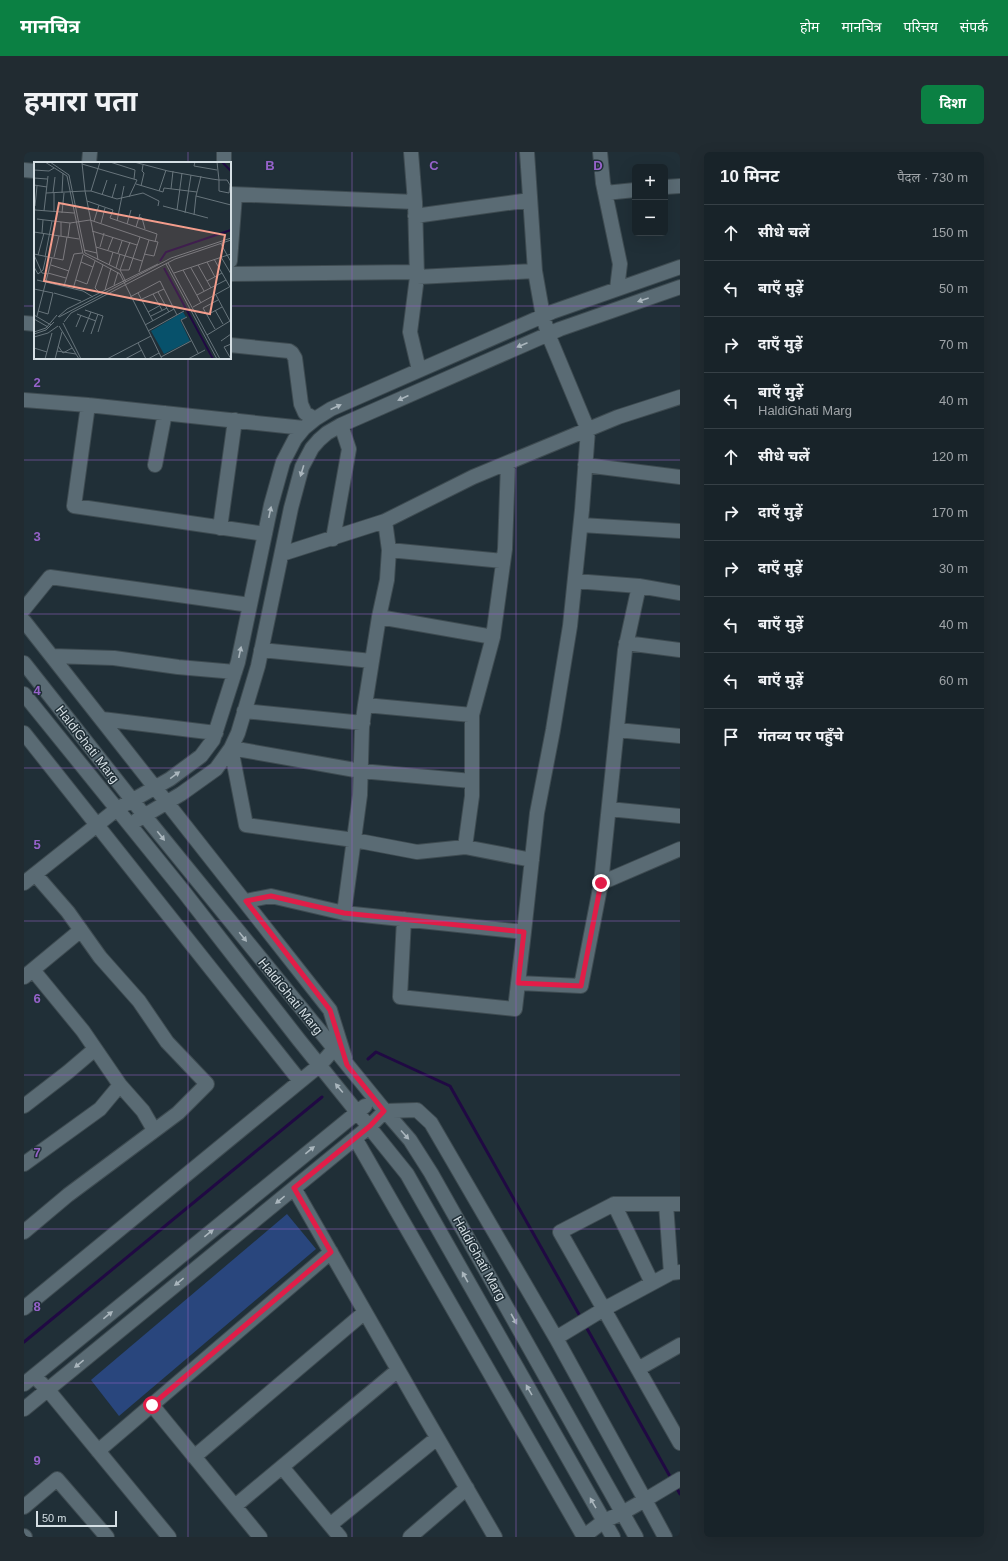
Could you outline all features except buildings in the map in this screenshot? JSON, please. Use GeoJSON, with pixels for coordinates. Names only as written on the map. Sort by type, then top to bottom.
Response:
{"type":"FeatureCollection","features":[{"type":"Feature","properties":{"kind":"street"},"geometry":{"type":"LineString","coordinates":[[89,162],[90,152]]}},
{"type":"Feature","properties":{"kind":"street"},"geometry":{"type":"LineString","coordinates":[[411,152],[415,202],[417,274],[410,332],[418,370]]}},
{"type":"Feature","properties":{"kind":"street"},"geometry":{"type":"LineString","coordinates":[[404,919],[400,997],[515,1009],[537,813],[553,730],[570,626],[581,525],[588,430],[548,334],[543,316],[535,271],[527,152]]}},
{"type":"Feature","properties":{"kind":"street"},"geometry":{"type":"LineString","coordinates":[[600,152],[605,193],[620,264],[617,289]]}},
{"type":"Feature","properties":{"kind":"street"},"geometry":{"type":"LineString","coordinates":[[24,170],[34,171]]}},
{"type":"Feature","properties":{"kind":"street"},"geometry":{"type":"LineString","coordinates":[[668,187],[680,186]]}},
{"type":"Feature","properties":{"kind":"street"},"geometry":{"type":"LineString","coordinates":[[605,193],[632,190]]}},
{"type":"Feature","properties":{"kind":"street"},"geometry":{"type":"LineString","coordinates":[[231,228],[232,194],[415,202]]}},
{"type":"Feature","properties":{"kind":"street"},"geometry":{"type":"LineString","coordinates":[[415,216],[530,200]]}},
{"type":"Feature","properties":{"kind":"street"},"geometry":{"type":"LineString","coordinates":[[24,883],[117,809],[170,779],[201,756],[213,740],[235,672],[265,534],[283,462],[295,439],[309,423],[332,409],[543,316],[680,267]]}},
{"type":"Feature","properties":{"kind":"street"},"geometry":{"type":"LineString","coordinates":[[231,274],[417,274],[535,271]]}},
{"type":"Feature","properties":{"kind":"street"},"geometry":{"type":"LineString","coordinates":[[130,825],[144,815],[181,794],[216,769],[231,748],[238,733],[261,650],[291,508],[302,467],[312,448],[319,440],[327,433],[341,425],[548,334],[680,287]]}},
{"type":"Feature","properties":{"kind":"street"},"geometry":{"type":"LineString","coordinates":[[24,323],[34,324]]}},
{"type":"Feature","properties":{"kind":"street"},"geometry":{"type":"LineString","coordinates":[[231,345],[289,351],[292,353],[295,358],[301,404],[309,423]]}},
{"type":"Feature","properties":{"kind":"street"},"geometry":{"type":"LineString","coordinates":[[282,554],[385,522],[473,476],[618,417],[680,397]]}},
{"type":"Feature","properties":{"kind":"street"},"geometry":{"type":"LineString","coordinates":[[24,400],[235,420],[309,423]]}},
{"type":"Feature","properties":{"kind":"street"},"geometry":{"type":"LineString","coordinates":[[88,405],[74,506],[265,534]]}},
{"type":"Feature","properties":{"kind":"street"},"geometry":{"type":"LineString","coordinates":[[155,465],[165,413]]}},
{"type":"Feature","properties":{"kind":"street"},"geometry":{"type":"LineString","coordinates":[[220,528],[235,420]]}},
{"type":"Feature","properties":{"kind":"street"},"geometry":{"type":"LineString","coordinates":[[333,539],[349,449],[341,425]]}},
{"type":"Feature","properties":{"kind":"street"},"geometry":{"type":"LineString","coordinates":[[465,846],[472,796],[472,715],[493,637],[505,549],[508,462]]}},
{"type":"Feature","properties":{"kind":"street"},"geometry":{"type":"LineString","coordinates":[[585,466],[680,477]]}},
{"type":"Feature","properties":{"kind":"street"},"geometry":{"type":"LineString","coordinates":[[344,913],[360,795],[365,705],[379,617],[387,580],[389,550],[385,522]]}},
{"type":"Feature","properties":{"kind":"street"},"geometry":{"type":"LineString","coordinates":[[581,525],[680,531]]}},
{"type":"Feature","properties":{"kind":"street"},"geometry":{"type":"LineString","coordinates":[[389,550],[503,561]]}},
{"type":"Feature","properties":{"kind":"street"},"geometry":{"type":"LineString","coordinates":[[24,610],[50,576],[250,605]]}},
{"type":"Feature","properties":{"kind":"street"},"geometry":{"type":"LineString","coordinates":[[575,581],[639,586],[680,593]]}},
{"type":"Feature","properties":{"kind":"street"},"geometry":{"type":"LineString","coordinates":[[518,983],[581,986],[601,883],[626,643],[639,586]]}},
{"type":"Feature","properties":{"kind":"street"},"geometry":{"type":"LineString","coordinates":[[379,617],[493,637]]}},
{"type":"Feature","properties":{"kind":"street"},"geometry":{"type":"LineString","coordinates":[[24,621],[167,802],[251,900],[330,1010],[347,1065]]}},
{"type":"Feature","properties":{"kind":"street"},"geometry":{"type":"LineString","coordinates":[[626,643],[680,650]]}},
{"type":"Feature","properties":{"kind":"street"},"geometry":{"type":"LineString","coordinates":[[261,650],[372,661]]}},
{"type":"Feature","properties":{"kind":"street"},"geometry":{"type":"LineString","coordinates":[[52,656],[114,658],[178,667],[235,672]]}},
{"type":"Feature","properties":{"kind":"street","name":"HaldiGhati Marg"},"geometry":{"type":"LineString","coordinates":[[24,663],[144,815],[384,1111],[410,1140],[432,1173],[636,1537]]}},
{"type":"Feature","properties":{"kind":"street","name":"HaldiGhati Marg"},"geometry":{"type":"LineString","coordinates":[[24,694],[407,1174],[613,1537]]}},
{"type":"Feature","properties":{"kind":"street"},"geometry":{"type":"LineString","coordinates":[[365,705],[472,715]]}},
{"type":"Feature","properties":{"kind":"street"},"geometry":{"type":"LineString","coordinates":[[244,711],[363,723]]}},
{"type":"Feature","properties":{"kind":"street"},"geometry":{"type":"LineString","coordinates":[[102,719],[216,733]]}},
{"type":"Feature","properties":{"kind":"street"},"geometry":{"type":"LineString","coordinates":[[617,730],[680,736]]}},
{"type":"Feature","properties":{"kind":"street"},"geometry":{"type":"LineString","coordinates":[[24,733],[300,1082]]}},
{"type":"Feature","properties":{"kind":"street"},"geometry":{"type":"LineString","coordinates":[[231,748],[246,824],[354,840],[417,852],[465,846],[532,860]]}},
{"type":"Feature","properties":{"kind":"street"},"geometry":{"type":"LineString","coordinates":[[231,748],[361,771],[472,781]]}},
{"type":"Feature","properties":{"kind":"street"},"geometry":{"type":"LineString","coordinates":[[609,809],[680,816]]}},
{"type":"Feature","properties":{"kind":"street"},"geometry":{"type":"LineString","coordinates":[[601,883],[680,849]]}},
{"type":"Feature","properties":{"kind":"street"},"geometry":{"type":"LineString","coordinates":[[24,1232],[68,1195],[178,1113],[207,1084],[167,1042],[139,1001],[100,957],[68,912],[35,874]]}},
{"type":"Feature","properties":{"kind":"street"},"geometry":{"type":"LineString","coordinates":[[251,900],[271,896],[344,913],[524,932]]}},
{"type":"Feature","properties":{"kind":"street"},"geometry":{"type":"LineString","coordinates":[[81,930],[28,974],[59,1000],[120,1085],[143,1111],[154,1130]]}},
{"type":"Feature","properties":{"kind":"street"},"geometry":{"type":"LineString","coordinates":[[24,1106],[95,1049]]}},
{"type":"Feature","properties":{"kind":"street"},"geometry":{"type":"LineString","coordinates":[[24,1308],[300,1082],[320,1065],[334,1049]]}},
{"type":"Feature","properties":{"kind":"street"},"geometry":{"type":"LineString","coordinates":[[24,1164],[100,1109],[120,1085]]}},
{"type":"Feature","properties":{"kind":"street"},"geometry":{"type":"LineString","coordinates":[[169,1537],[48,1390],[29,1380],[374,1098]]}},
{"type":"Feature","properties":{"kind":"street"},"geometry":{"type":"LineString","coordinates":[[24,1409],[370,1126],[384,1111],[417,1110],[431,1123],[556,1338],[665,1537]]}},
{"type":"Feature","properties":{"kind":"street"},"geometry":{"type":"LineString","coordinates":[[355,1138],[583,1537],[604,1521],[622,1513],[680,1479]]}},
{"type":"Feature","properties":{"kind":"street"},"geometry":{"type":"LineString","coordinates":[[294,1188],[495,1537]]}},
{"type":"Feature","properties":{"kind":"street"},"geometry":{"type":"LineString","coordinates":[[614,1204],[652,1283]]}},
{"type":"Feature","properties":{"kind":"street"},"geometry":{"type":"LineString","coordinates":[[680,1204],[614,1204],[560,1232],[638,1369],[674,1419],[680,1443]]}},
{"type":"Feature","properties":{"kind":"street"},"geometry":{"type":"LineString","coordinates":[[556,1338],[604,1309],[675,1272],[666,1204]]}},
{"type":"Feature","properties":{"kind":"street"},"geometry":{"type":"LineString","coordinates":[[98,1451],[331,1252]]}},
{"type":"Feature","properties":{"kind":"street"},"geometry":{"type":"LineString","coordinates":[[194,1457],[365,1312]]}},
{"type":"Feature","properties":{"kind":"street"},"geometry":{"type":"LineString","coordinates":[[638,1369],[680,1346]]}},
{"type":"Feature","properties":{"kind":"street"},"geometry":{"type":"LineString","coordinates":[[235,1506],[398,1370]]}},
{"type":"Feature","properties":{"kind":"street"},"geometry":{"type":"LineString","coordinates":[[152,1405],[260,1537]]}},
{"type":"Feature","properties":{"kind":"street"},"geometry":{"type":"LineString","coordinates":[[330,1525],[437,1438]]}},
{"type":"Feature","properties":{"kind":"street"},"geometry":{"type":"LineString","coordinates":[[282,1466],[340,1537]]}},
{"type":"Feature","properties":{"kind":"street"},"geometry":{"type":"LineString","coordinates":[[24,1507],[57,1478],[107,1537]]}},
{"type":"Feature","properties":{"kind":"street"},"geometry":{"type":"LineString","coordinates":[[410,1537],[467,1488]]}},
{"type":"Feature","properties":{"kind":"waterway"},"geometry":{"type":"LineString","coordinates":[[368,1059],[376,1052],[450,1086],[581,1318]]}},
{"type":"Feature","properties":{"kind":"waterway"},"geometry":{"type":"LineString","coordinates":[[24,1342],[322,1097]]}},
{"type":"Feature","properties":{"kind":"waterway"},"geometry":{"type":"LineString","coordinates":[[585,1325],[672,1480]]}},
{"type":"Feature","properties":{"kind":"waterway"},"geometry":{"type":"LineString","coordinates":[[676,1487],[680,1494]]}},
{"type":"Feature","properties":{"kind":"route"},"geometry":{"type":"LineString","coordinates":[[152,1405],[331,1252],[294,1188],[370,1126],[384,1111],[347,1065],[330,1010],[246,901],[271,896],[344,913],[524,932],[518,983],[581,986],[601,883]]}}]}
